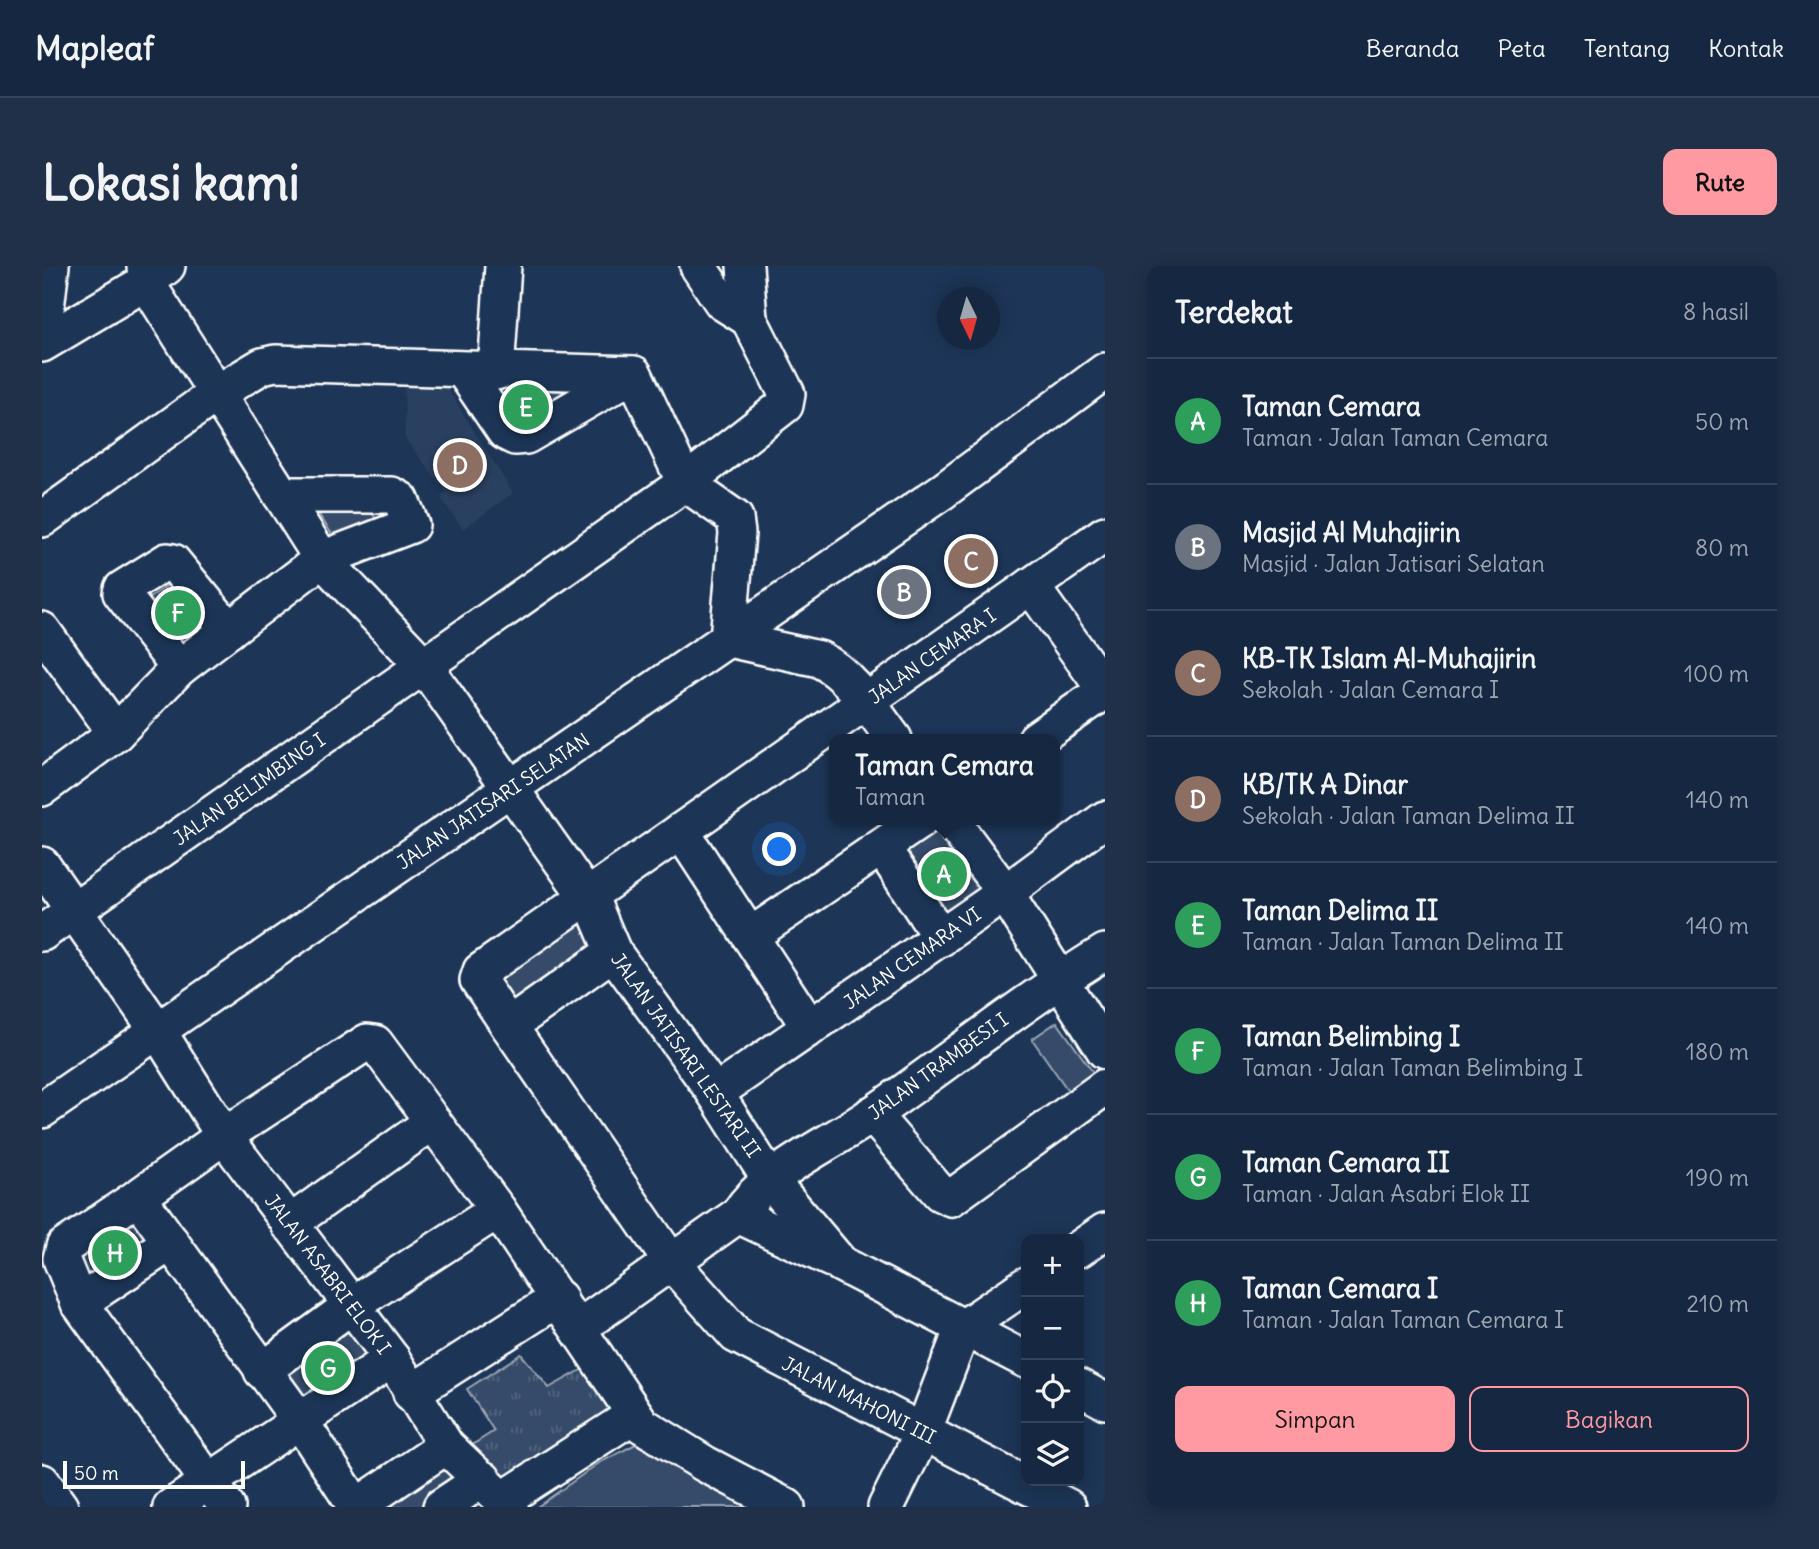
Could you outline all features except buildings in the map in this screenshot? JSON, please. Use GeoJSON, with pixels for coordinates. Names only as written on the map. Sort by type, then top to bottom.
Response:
{"type":"FeatureCollection","features":[{"type":"Feature","properties":{"kind":"street"},"geometry":{"type":"LineString","coordinates":[[42,343],[51,266]]}},
{"type":"Feature","properties":{"kind":"street"},"geometry":{"type":"LineString","coordinates":[[503,266],[480,371],[505,432],[515,437],[526,436],[634,373]]}},
{"type":"Feature","properties":{"kind":"street"},"geometry":{"type":"LineString","coordinates":[[698,266],[722,302],[749,320]]}},
{"type":"Feature","properties":{"kind":"street"},"geometry":{"type":"LineString","coordinates":[[745,266],[749,320]]}},
{"type":"Feature","properties":{"kind":"street"},"geometry":{"type":"LineString","coordinates":[[42,343],[153,271]]}},
{"type":"Feature","properties":{"kind":"street","name":"JALAN JATISARI LESTARI II"},"geometry":{"type":"LineString","coordinates":[[153,271],[217,393],[322,559],[425,667],[588,899],[613,952],[715,1093],[771,1181],[841,1264]]}},
{"type":"Feature","properties":{"kind":"street","name":"JALAN BELIMBING I"},"geometry":{"type":"LineString","coordinates":[[42,933],[685,483],[785,405],[787,400],[749,320]]}},
{"type":"Feature","properties":{"kind":"street"},"geometry":{"type":"LineString","coordinates":[[42,519],[217,393],[262,366],[275,363],[480,371],[634,373]]}},
{"type":"Feature","properties":{"kind":"street","name":"JALAN JATISARI SELATAN"},"geometry":{"type":"LineString","coordinates":[[42,1110],[943,491],[1105,371]]}},
{"type":"Feature","properties":{"kind":"street"},"geometry":{"type":"LineString","coordinates":[[634,373],[685,483],[735,518],[737,533],[728,639],[819,659],[832,665],[867,702],[890,734]]}},
{"type":"Feature","properties":{"kind":"street"},"geometry":{"type":"LineString","coordinates":[[42,788],[116,733],[179,668],[322,559],[409,527],[411,522],[401,500],[392,495],[281,495]]}},
{"type":"Feature","properties":{"kind":"street","name":"JALAN CEMARA I"},"geometry":{"type":"LineString","coordinates":[[509,1026],[478,980],[479,975],[1105,534]]}},
{"type":"Feature","properties":{"kind":"street"},"geometry":{"type":"LineString","coordinates":[[179,668],[121,593],[122,589],[167,561],[173,562],[229,630]]}},
{"type":"Feature","properties":{"kind":"street"},"geometry":{"type":"LineString","coordinates":[[1031,586],[1105,690],[1043,734]]}},
{"type":"Feature","properties":{"kind":"street"},"geometry":{"type":"LineString","coordinates":[[42,631],[116,733]]}},
{"type":"Feature","properties":{"kind":"street","name":"JALAN CEMARA VI"},"geometry":{"type":"LineString","coordinates":[[715,1093],[1006,893],[1105,819]]}},
{"type":"Feature","properties":{"kind":"street"},"geometry":{"type":"LineString","coordinates":[[750,936],[914,825]]}},
{"type":"Feature","properties":{"kind":"street"},"geometry":{"type":"LineString","coordinates":[[955,825],[1006,893],[1058,980],[1105,1051]]}},
{"type":"Feature","properties":{"kind":"street"},"geometry":{"type":"LineString","coordinates":[[681,831],[810,1028]]}},
{"type":"Feature","properties":{"kind":"street"},"geometry":{"type":"LineString","coordinates":[[882,847],[941,938]]}},
{"type":"Feature","properties":{"kind":"street","name":"JALAN ASABRI ELOK I"},"geometry":{"type":"LineString","coordinates":[[42,865],[158,1031],[224,1136],[392,1359],[411,1394],[446,1446],[499,1495]]}},
{"type":"Feature","properties":{"kind":"street"},"geometry":{"type":"LineString","coordinates":[[509,1026],[613,952]]}},
{"type":"Feature","properties":{"kind":"street","name":"JALAN TRAMBESI I"},"geometry":{"type":"LineString","coordinates":[[578,1328],[738,1215],[752,1194],[872,1114],[1058,980],[1105,952]]}},
{"type":"Feature","properties":{"kind":"street","name":"JALAN MAHONI III"},"geometry":{"type":"LineString","coordinates":[[509,1026],[672,1263],[729,1329],[743,1340],[1068,1507]]}},
{"type":"Feature","properties":{"kind":"street"},"geometry":{"type":"LineString","coordinates":[[218,1494],[79,1303],[61,1253],[64,1247],[364,1042],[375,1043],[431,1123],[498,1210],[559,1298],[634,1415],[652,1433],[787,1507]]}},
{"type":"Feature","properties":{"kind":"street"},"geometry":{"type":"LineString","coordinates":[[872,1114],[940,1193],[951,1198],[1105,1087]]}},
{"type":"Feature","properties":{"kind":"street"},"geometry":{"type":"LineString","coordinates":[[289,1224],[431,1123]]}},
{"type":"Feature","properties":{"kind":"street"},"geometry":{"type":"LineString","coordinates":[[138,1197],[300,1421],[356,1507],[446,1446]]}},
{"type":"Feature","properties":{"kind":"street"},"geometry":{"type":"LineString","coordinates":[[262,1371],[352,1306],[498,1210]]}},
{"type":"Feature","properties":{"kind":"street"},"geometry":{"type":"LineString","coordinates":[[738,1215],[841,1264],[1021,1357]]}},
{"type":"Feature","properties":{"kind":"street"},"geometry":{"type":"LineString","coordinates":[[1084,1246],[1105,1231]]}},
{"type":"Feature","properties":{"kind":"street"},"geometry":{"type":"LineString","coordinates":[[79,1303],[171,1242]]}},
{"type":"Feature","properties":{"kind":"street"},"geometry":{"type":"LineString","coordinates":[[886,1507],[923,1432],[963,1328],[1021,1288]]}},
{"type":"Feature","properties":{"kind":"street"},"geometry":{"type":"LineString","coordinates":[[411,1394],[559,1298]]}},
{"type":"Feature","properties":{"kind":"street"},"geometry":{"type":"LineString","coordinates":[[171,1507],[218,1494],[300,1421],[392,1359]]}},
{"type":"Feature","properties":{"kind":"street"},"geometry":{"type":"LineString","coordinates":[[441,1507],[499,1495],[634,1415]]}},
{"type":"Feature","properties":{"kind":"street"},"geometry":{"type":"LineString","coordinates":[[42,1482],[60,1507]]}},
{"type":"Feature","properties":{"kind":"shaded area"},"geometry":{"type":"Polygon","coordinates":[[[404,378],[444,383],[513,493],[463,529],[441,498],[446,492],[405,438],[404,378]]]}},
{"type":"Feature","properties":{"kind":"green space"},"geometry":{"type":"Polygon","coordinates":[[[488,385],[579,388],[517,427],[488,385]]]}},
{"type":"Feature","properties":{"kind":"green space"},"geometry":{"type":"Polygon","coordinates":[[[359,497],[378,521],[340,546],[313,506],[359,497]]]}},
{"type":"Feature","properties":{"kind":"green space"},"geometry":{"type":"Polygon","coordinates":[[[176,580],[212,624],[177,647],[145,601],[176,580]]]}},
{"type":"Feature","properties":{"kind":"green space"},"geometry":{"type":"Polygon","coordinates":[[[929,825],[940,825],[993,899],[952,928],[895,850],[929,825]]]}},
{"type":"Feature","properties":{"kind":"green space"},"geometry":{"type":"Polygon","coordinates":[[[580,917],[601,949],[513,1009],[491,977],[580,917]]]}},
{"type":"Feature","properties":{"kind":"green space"},"geometry":{"type":"Polygon","coordinates":[[[1057,1022],[1095,1075],[1069,1092],[1032,1039],[1057,1022]]]}},
{"type":"Feature","properties":{"kind":"green space"},"geometry":{"type":"Polygon","coordinates":[[[139,1214],[161,1246],[92,1293],[70,1261],[139,1214]]]}},
{"type":"Feature","properties":{"kind":"green space"},"geometry":{"type":"Polygon","coordinates":[[[353,1324],[379,1361],[304,1413],[278,1375],[353,1324]]]}},
{"type":"Feature","properties":{"kind":"green space"},"geometry":{"type":"Polygon","coordinates":[[[521,1354],[549,1388],[590,1365],[622,1416],[497,1493],[469,1447],[494,1431],[467,1389],[521,1354]]]}},
{"type":"Feature","properties":{"kind":"green space"},"geometry":{"type":"Polygon","coordinates":[[[636,1444],[752,1507],[537,1507],[599,1463],[636,1444]]]}},
{"type":"Feature","properties":{"kind":"green space"},"geometry":{"type":"Polygon","coordinates":[[[447,1454],[466,1483],[428,1507],[377,1507],[447,1454]]]}},
{"type":"Feature","properties":{"kind":"place","name":"Taman Delima II"},"geometry":{"type":"Point","coordinates":[526,407]}},
{"type":"Feature","properties":{"kind":"place","name":"KB/TK A Dinar"},"geometry":{"type":"Point","coordinates":[460,465]}},
{"type":"Feature","properties":{"kind":"place","name":"KB-TK Islam Al-Muhajirin"},"geometry":{"type":"Point","coordinates":[971,561]}},
{"type":"Feature","properties":{"kind":"place","name":"Masjid Al Muhajirin"},"geometry":{"type":"Point","coordinates":[904,592]}},
{"type":"Feature","properties":{"kind":"place","name":"Taman Belimbing I"},"geometry":{"type":"Point","coordinates":[178,613]}},
{"type":"Feature","properties":{"kind":"place","name":"Taman Cemara"},"geometry":{"type":"Point","coordinates":[944,874]}},
{"type":"Feature","properties":{"kind":"place","name":"Taman Cemara I"},"geometry":{"type":"Point","coordinates":[115,1253]}},
{"type":"Feature","properties":{"kind":"place","name":"Taman Cemara II"},"geometry":{"type":"Point","coordinates":[328,1368]}}]}
